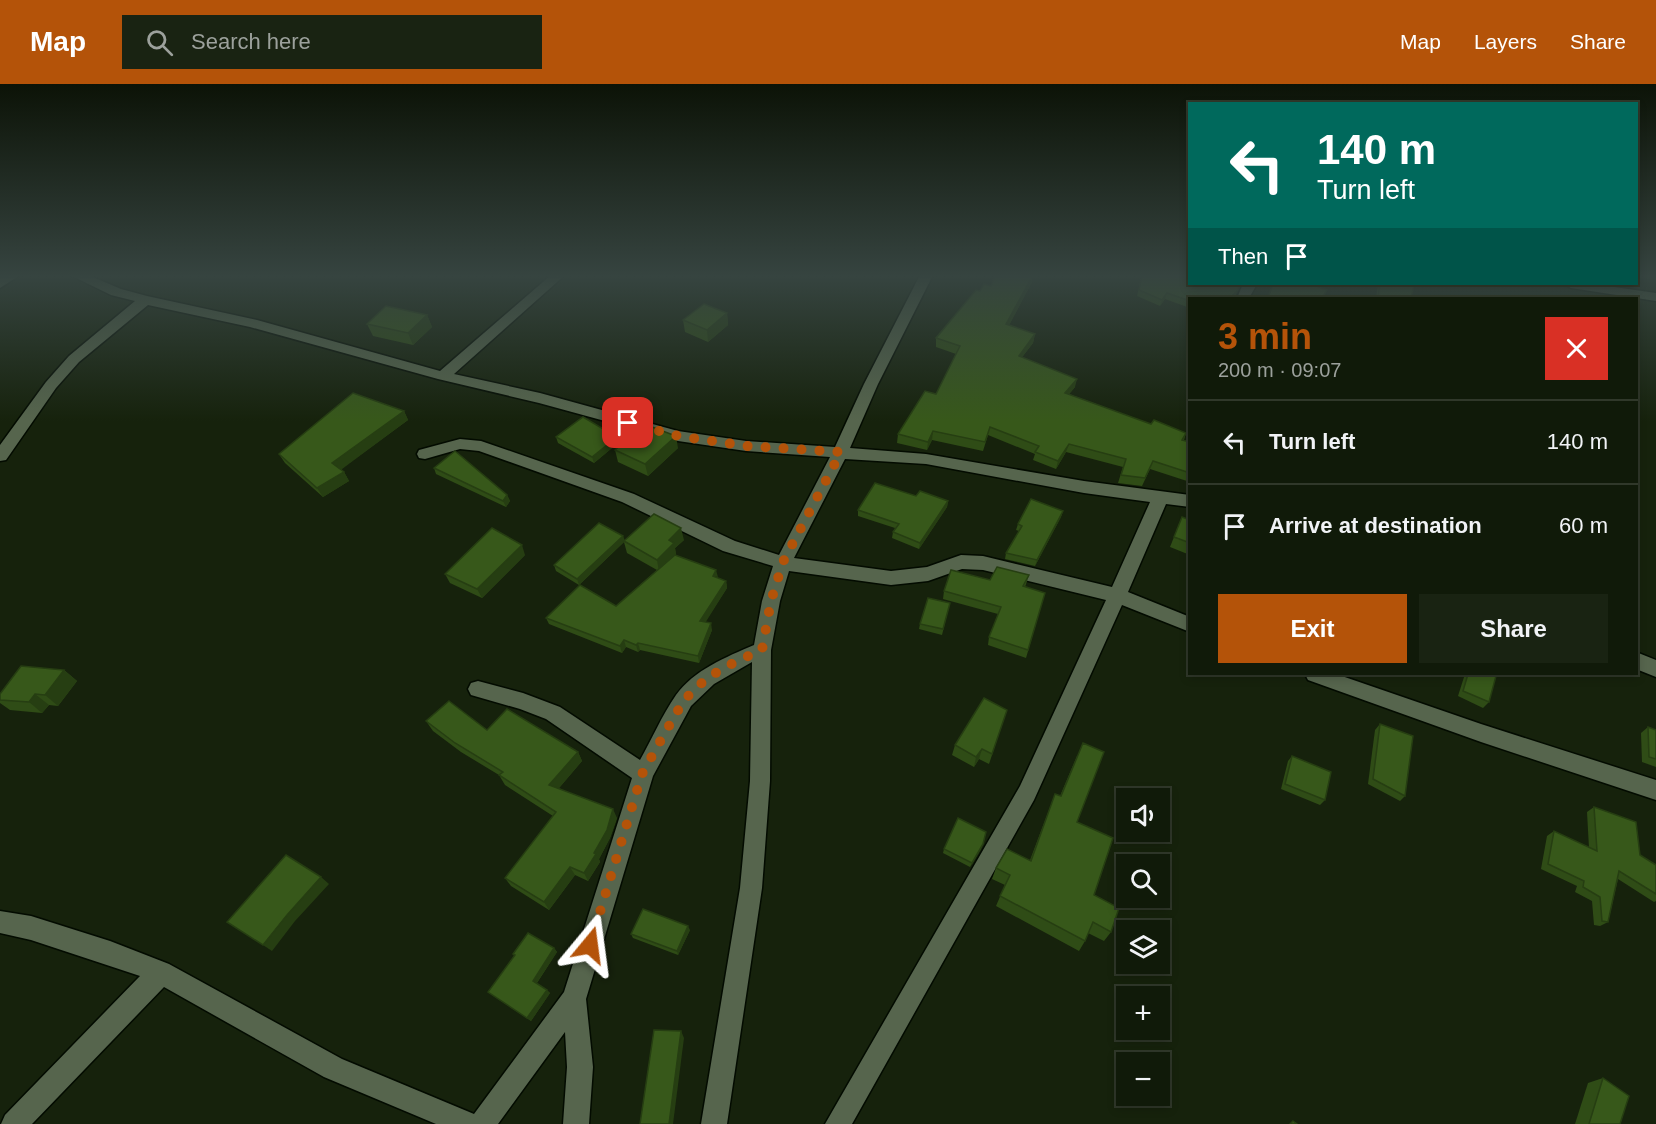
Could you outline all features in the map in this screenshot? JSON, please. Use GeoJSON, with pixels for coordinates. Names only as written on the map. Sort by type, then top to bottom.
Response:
{"type":"FeatureCollection","features":[{"type":"Feature","properties":{"kind":"street"},"geometry":{"type":"LineString","coordinates":[[0,456],[51,385],[74,359],[117,324]]}},
{"type":"Feature","properties":{"kind":"street"},"geometry":{"type":"LineString","coordinates":[[254,324],[443,376],[540,398],[678,436],[746,446],[926,459],[1084,487],[1188,501]]}},
{"type":"Feature","properties":{"kind":"street"},"geometry":{"type":"LineString","coordinates":[[443,376],[503,324]]}},
{"type":"Feature","properties":{"kind":"street"},"geometry":{"type":"LineString","coordinates":[[714,1124],[751,888],[760,781],[762,650],[771,601],[783,562],[841,452],[871,384],[902,324]]}},
{"type":"Feature","properties":{"kind":"street"},"geometry":{"type":"LineString","coordinates":[[425,454],[460,444],[481,446],[628,498],[729,546],[783,562],[850,574],[891,578],[928,574],[961,562],[983,563],[1116,595],[1188,624]]}},
{"type":"Feature","properties":{"kind":"street"},"geometry":{"type":"LineString","coordinates":[[838,1124],[1027,794],[1065,714],[1160,498]]}},
{"type":"Feature","properties":{"kind":"street"},"geometry":{"type":"LineString","coordinates":[[482,1124],[524,1070],[542,1039],[574,999],[642,774],[684,700],[707,678],[762,650]]}},
{"type":"Feature","properties":{"kind":"street"},"geometry":{"type":"LineString","coordinates":[[1638,661],[1656,669]]}},
{"type":"Feature","properties":{"kind":"street"},"geometry":{"type":"LineString","coordinates":[[1317,675],[1480,733],[1656,790]]}},
{"type":"Feature","properties":{"kind":"street"},"geometry":{"type":"LineString","coordinates":[[478,689],[553,712],[642,774]]}},
{"type":"Feature","properties":{"kind":"street"},"geometry":{"type":"LineString","coordinates":[[0,922],[43,932],[161,972],[333,1068],[467,1124]]}},
{"type":"Feature","properties":{"kind":"street"},"geometry":{"type":"LineString","coordinates":[[14,1124],[161,972]]}},
{"type":"Feature","properties":{"kind":"street"},"geometry":{"type":"LineString","coordinates":[[574,999],[580,1067],[576,1124]]}},
{"type":"Feature","properties":{"kind":"building"},"geometry":{"type":"Polygon","coordinates":[[[367,324],[418,324],[408,333],[367,324]]]}},
{"type":"Feature","properties":{"kind":"building"},"geometry":{"type":"Polygon","coordinates":[[[691,324],[715,324],[707,330],[691,324]]]}},
{"type":"Feature","properties":{"kind":"building"},"geometry":{"type":"Polygon","coordinates":[[[948,324],[1006,324],[1035,334],[1019,356],[1077,379],[1065,393],[1151,424],[1154,420],[1186,433],[1182,440],[1188,442],[1188,472],[1153,461],[1145,478],[1121,475],[1126,459],[1069,444],[1058,461],[1035,452],[1039,446],[990,427],[985,442],[933,431],[928,442],[898,434],[925,391],[936,394],[960,346],[936,338],[948,324]]]}},
{"type":"Feature","properties":{"kind":"building"},"geometry":{"type":"Polygon","coordinates":[[[353,393],[404,411],[332,463],[344,472],[317,488],[279,454],[353,393]]]}},
{"type":"Feature","properties":{"kind":"building"},"geometry":{"type":"Polygon","coordinates":[[[583,417],[617,437],[592,457],[556,437],[583,417]]]}},
{"type":"Feature","properties":{"kind":"building"},"geometry":{"type":"Polygon","coordinates":[[[644,424],[676,436],[645,464],[615,450],[644,424]]]}},
{"type":"Feature","properties":{"kind":"building"},"geometry":{"type":"Polygon","coordinates":[[[455,451],[507,495],[503,501],[434,468],[455,451]]]}},
{"type":"Feature","properties":{"kind":"building"},"geometry":{"type":"Polygon","coordinates":[[[875,483],[916,496],[920,491],[948,501],[920,543],[893,532],[899,524],[858,510],[875,483]]]}},
{"type":"Feature","properties":{"kind":"building"},"geometry":{"type":"Polygon","coordinates":[[[1031,499],[1063,511],[1037,560],[1006,553],[1022,526],[1018,524],[1031,499]]]}},
{"type":"Feature","properties":{"kind":"building"},"geometry":{"type":"Polygon","coordinates":[[[654,514],[681,528],[669,540],[674,543],[657,560],[624,541],[654,514]]]}},
{"type":"Feature","properties":{"kind":"building"},"geometry":{"type":"Polygon","coordinates":[[[1182,517],[1188,519],[1188,542],[1174,537],[1182,517]]]}},
{"type":"Feature","properties":{"kind":"building"},"geometry":{"type":"Polygon","coordinates":[[[599,523],[623,536],[577,579],[554,565],[599,523]]]}},
{"type":"Feature","properties":{"kind":"building"},"geometry":{"type":"Polygon","coordinates":[[[492,528],[522,545],[477,589],[445,574],[492,528]]]}},
{"type":"Feature","properties":{"kind":"building"},"geometry":{"type":"Polygon","coordinates":[[[675,555],[716,570],[713,576],[726,581],[700,621],[711,623],[698,656],[638,643],[636,645],[624,640],[620,646],[546,618],[580,585],[616,606],[675,555]]]}},
{"type":"Feature","properties":{"kind":"building"},"geometry":{"type":"Polygon","coordinates":[[[997,567],[1029,575],[1023,586],[1045,593],[1028,650],[989,637],[1001,607],[944,591],[951,570],[990,580],[997,567]]]}},
{"type":"Feature","properties":{"kind":"building"},"geometry":{"type":"Polygon","coordinates":[[[928,598],[950,603],[943,629],[920,624],[928,598]]]}},
{"type":"Feature","properties":{"kind":"building"},"geometry":{"type":"Polygon","coordinates":[[[21,666],[64,670],[45,695],[35,694],[29,702],[0,700],[0,694],[21,666]]]}},
{"type":"Feature","properties":{"kind":"building"},"geometry":{"type":"Polygon","coordinates":[[[1468,675],[1496,676],[1489,702],[1463,691],[1468,675]]]}},
{"type":"Feature","properties":{"kind":"building"},"geometry":{"type":"Polygon","coordinates":[[[984,698],[1007,710],[992,754],[982,749],[976,757],[955,745],[984,698]]]}},
{"type":"Feature","properties":{"kind":"building"},"geometry":{"type":"Polygon","coordinates":[[[449,701],[487,730],[507,709],[578,752],[549,785],[613,809],[607,830],[584,873],[570,867],[544,902],[505,878],[556,812],[499,775],[503,772],[455,743],[426,721],[449,701]]]}},
{"type":"Feature","properties":{"kind":"building"},"geometry":{"type":"Polygon","coordinates":[[[1380,724],[1413,736],[1405,796],[1373,779],[1380,724]]]}},
{"type":"Feature","properties":{"kind":"building"},"geometry":{"type":"Polygon","coordinates":[[[1648,727],[1656,730],[1656,759],[1649,757],[1648,727]]]}},
{"type":"Feature","properties":{"kind":"building"},"geometry":{"type":"Polygon","coordinates":[[[1083,743],[1104,752],[1077,822],[1113,838],[1094,895],[1119,908],[1111,932],[1093,922],[1085,941],[1000,896],[1010,875],[996,868],[1007,849],[1031,861],[1055,794],[1061,796],[1083,743]]]}},
{"type":"Feature","properties":{"kind":"building"},"geometry":{"type":"Polygon","coordinates":[[[1292,756],[1331,772],[1325,800],[1285,784],[1292,756]]]}},
{"type":"Feature","properties":{"kind":"building"},"geometry":{"type":"Polygon","coordinates":[[[1594,807],[1636,822],[1640,855],[1656,865],[1656,894],[1619,871],[1608,922],[1602,921],[1600,897],[1583,887],[1584,881],[1548,864],[1554,831],[1597,851],[1594,807]]]}},
{"type":"Feature","properties":{"kind":"building"},"geometry":{"type":"Polygon","coordinates":[[[958,818],[986,832],[983,844],[972,863],[944,849],[958,818]]]}},
{"type":"Feature","properties":{"kind":"building"},"geometry":{"type":"Polygon","coordinates":[[[286,855],[321,877],[263,945],[227,922],[286,855]]]}},
{"type":"Feature","properties":{"kind":"building"},"geometry":{"type":"Polygon","coordinates":[[[643,909],[688,926],[677,951],[631,934],[643,909]]]}},
{"type":"Feature","properties":{"kind":"building"},"geometry":{"type":"Polygon","coordinates":[[[528,933],[554,948],[533,981],[547,990],[527,1018],[488,992],[528,933]]]}},
{"type":"Feature","properties":{"kind":"building"},"geometry":{"type":"Polygon","coordinates":[[[654,1030],[681,1031],[669,1124],[640,1124],[654,1030]]]}},
{"type":"Feature","properties":{"kind":"building"},"geometry":{"type":"Polygon","coordinates":[[[1603,1078],[1629,1096],[1620,1124],[1589,1124],[1603,1078]]]}},
{"type":"Feature","properties":{"kind":"route"},"geometry":{"type":"LineString","coordinates":[[590,945],[642,774],[684,700],[707,678],[762,650],[771,601],[783,562],[841,452],[746,446],[678,436],[628,423]]}}]}
